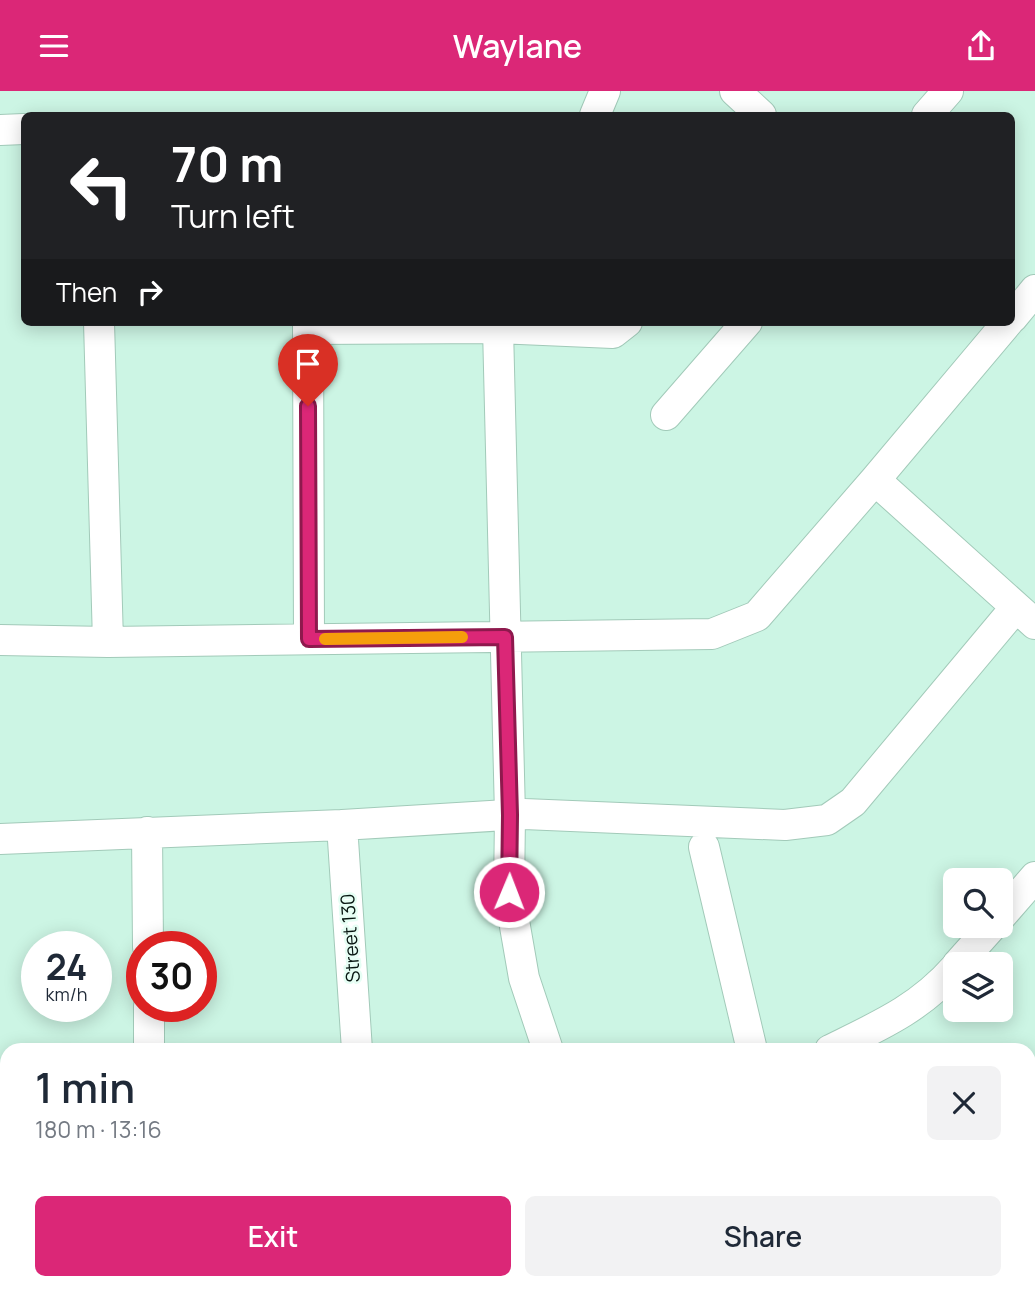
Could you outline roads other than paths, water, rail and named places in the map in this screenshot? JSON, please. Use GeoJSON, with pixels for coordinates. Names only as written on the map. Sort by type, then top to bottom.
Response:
{"type":"FeatureCollection","features":[{"type":"Feature","properties":{"kind":"street"},"geometry":{"type":"LineString","coordinates":[[596,112],[606,91]]}},
{"type":"Feature","properties":{"kind":"street"},"geometry":{"type":"LineString","coordinates":[[735,91],[758,112]]}},
{"type":"Feature","properties":{"kind":"street"},"geometry":{"type":"LineString","coordinates":[[929,112],[947,91]]}},
{"type":"Feature","properties":{"kind":"street"},"geometry":{"type":"LineString","coordinates":[[0,130],[21,129]]}},
{"type":"Feature","properties":{"kind":"street"},"geometry":{"type":"LineString","coordinates":[[1015,310],[1035,290]]}},
{"type":"Feature","properties":{"kind":"street"},"geometry":{"type":"LineString","coordinates":[[99,326],[108,642]]}},
{"type":"Feature","properties":{"kind":"street"},"geometry":{"type":"LineString","coordinates":[[308,326],[309,639]]}},
{"type":"Feature","properties":{"kind":"street"},"geometry":{"type":"LineString","coordinates":[[371,326],[613,333],[624,326]]}},
{"type":"Feature","properties":{"kind":"street"},"geometry":{"type":"LineString","coordinates":[[666,415],[744,326]]}},
{"type":"Feature","properties":{"kind":"street"},"geometry":{"type":"LineString","coordinates":[[0,640],[108,642],[712,634],[757,616],[875,481],[1000,326]]}},
{"type":"Feature","properties":{"kind":"street"},"geometry":{"type":"LineString","coordinates":[[498,328],[510,815],[509,892],[524,978],[546,1043]]}},
{"type":"Feature","properties":{"kind":"street"},"geometry":{"type":"LineString","coordinates":[[0,839],[510,815],[785,825],[827,820],[853,802],[1025,616],[875,481]]}},
{"type":"Feature","properties":{"kind":"street","name":"Street 130"},"geometry":{"type":"LineString","coordinates":[[342,825],[357,1043]]}},
{"type":"Feature","properties":{"kind":"street"},"geometry":{"type":"LineString","coordinates":[[147,832],[148,931]]}},
{"type":"Feature","properties":{"kind":"street"},"geometry":{"type":"LineString","coordinates":[[704,847],[750,1043]]}},
{"type":"Feature","properties":{"kind":"street"},"geometry":{"type":"LineString","coordinates":[[1013,902],[1035,877]]}},
{"type":"Feature","properties":{"kind":"street"},"geometry":{"type":"LineString","coordinates":[[969,952],[982,938]]}},
{"type":"Feature","properties":{"kind":"street"},"geometry":{"type":"LineString","coordinates":[[844,1043],[897,1017],[936,990],[943,982]]}},
{"type":"Feature","properties":{"kind":"street"},"geometry":{"type":"LineString","coordinates":[[149,1022],[149,1043]]}}]}
